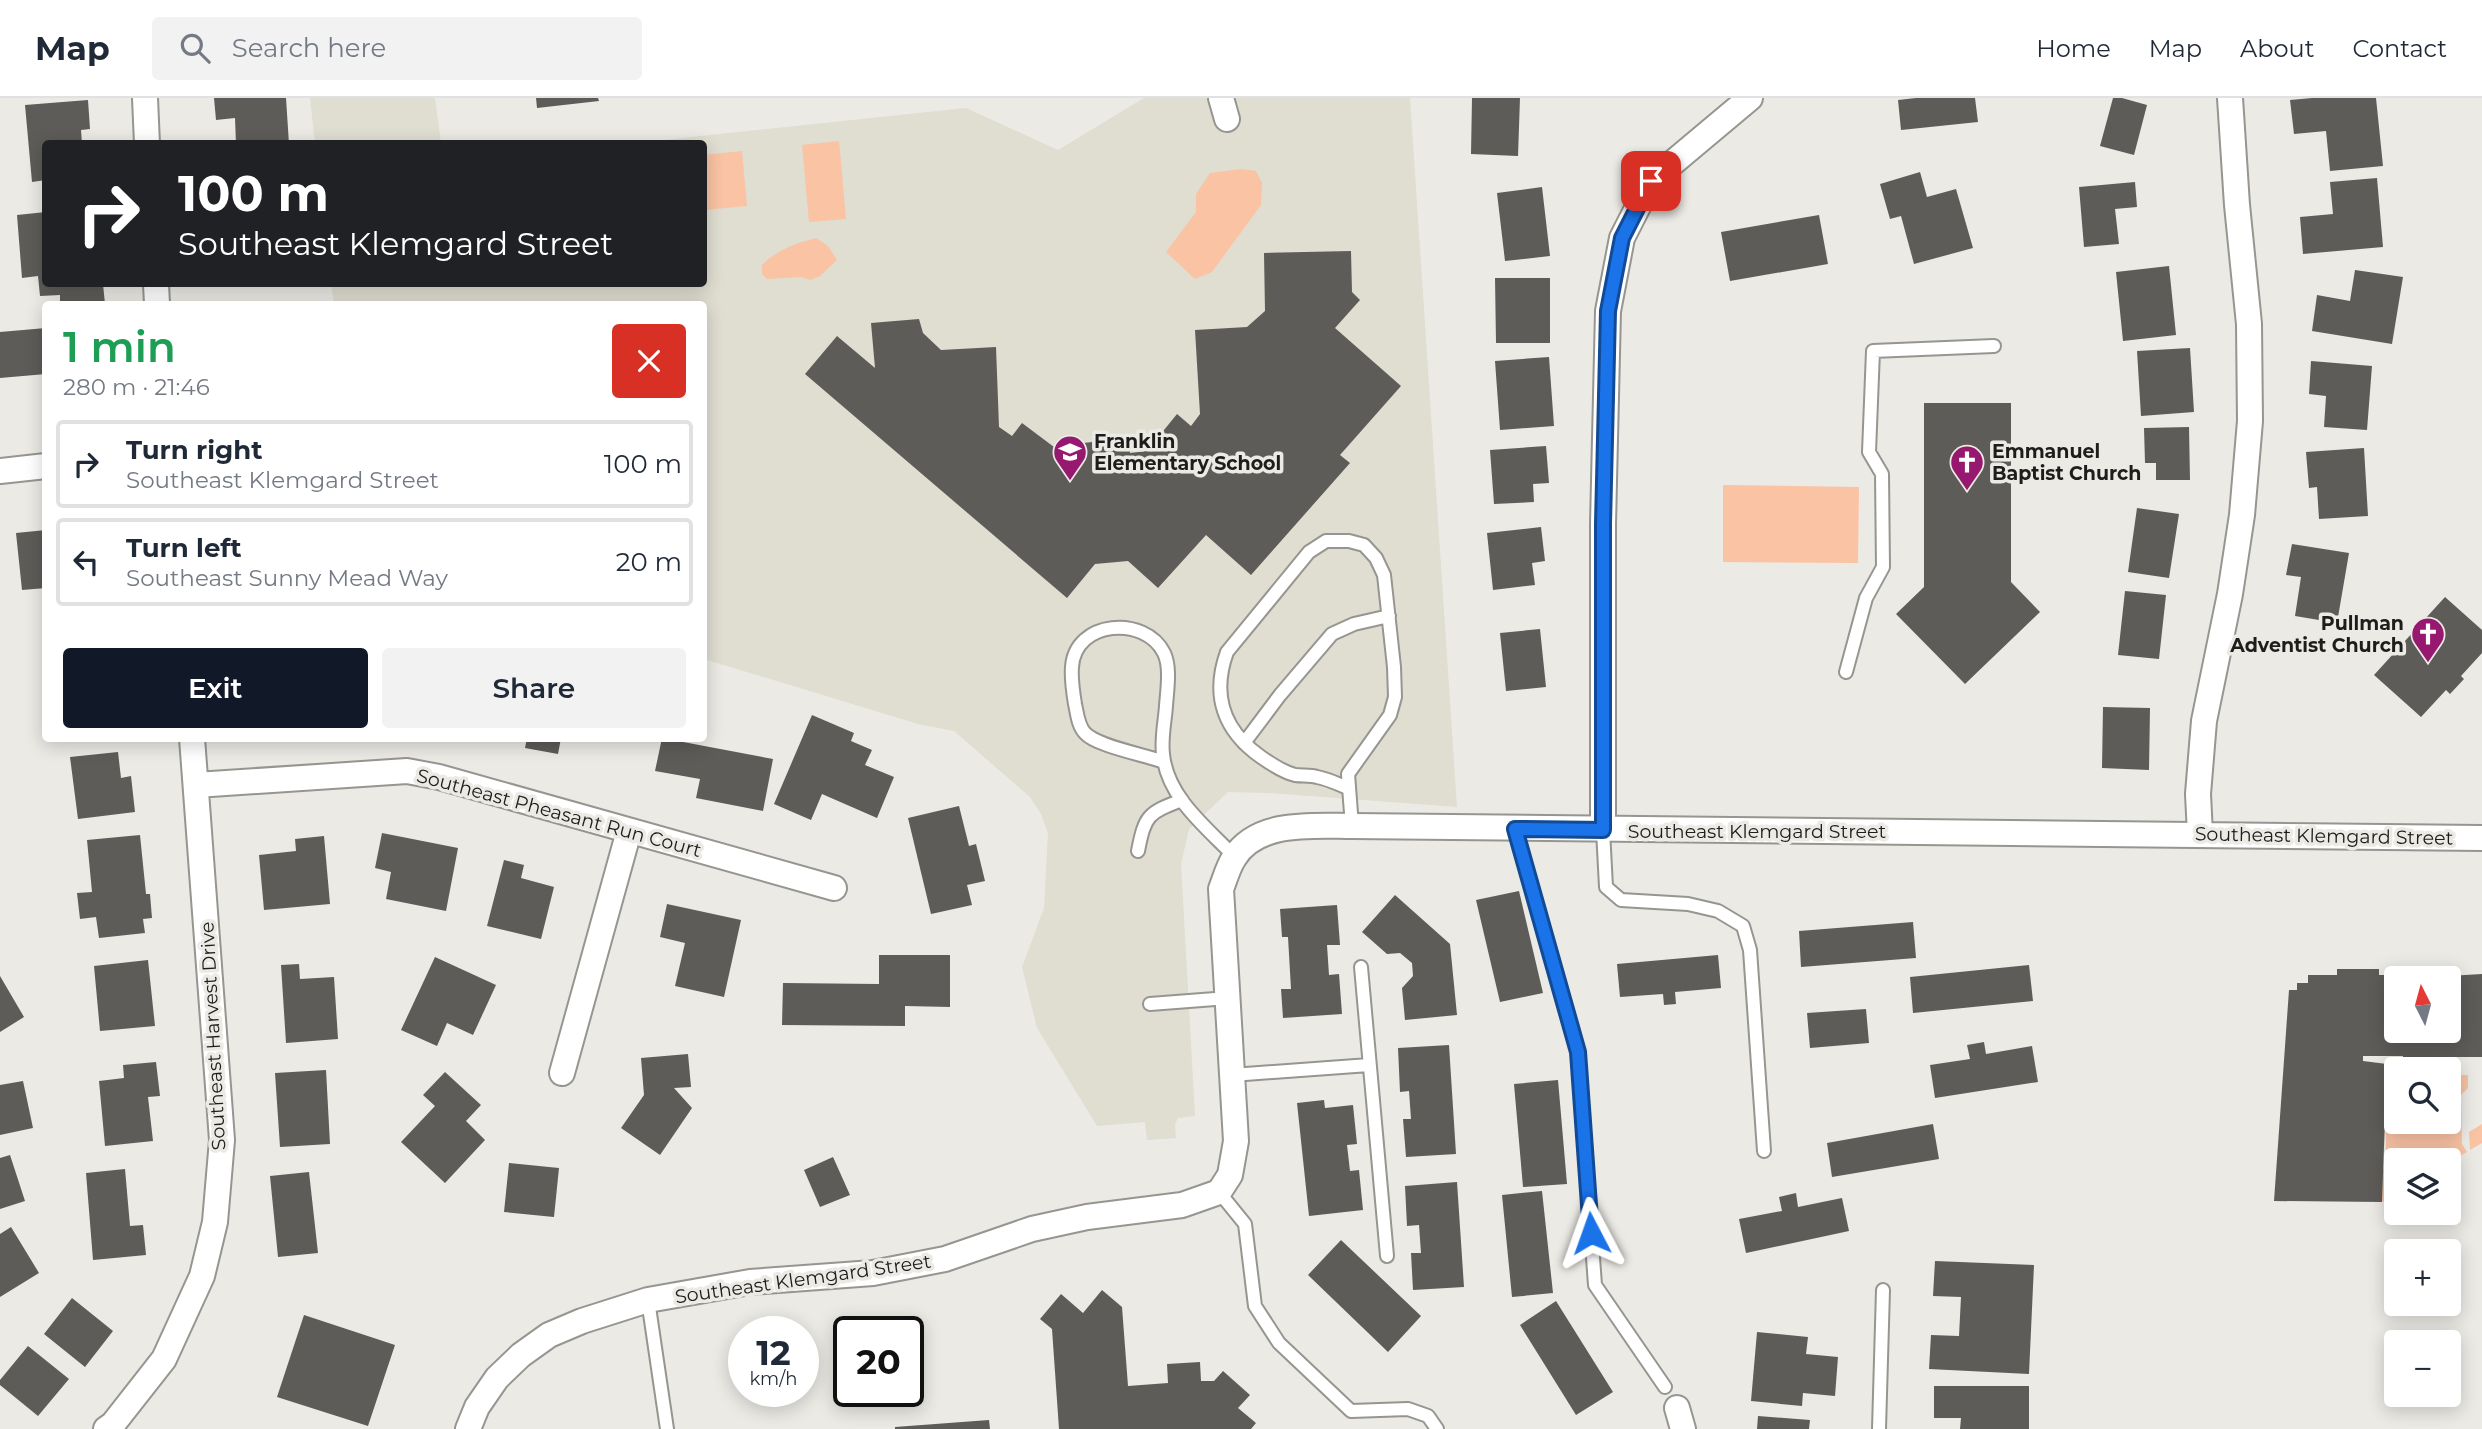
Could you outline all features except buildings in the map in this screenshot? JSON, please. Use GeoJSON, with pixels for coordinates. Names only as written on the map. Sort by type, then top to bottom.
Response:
{"type":"FeatureCollection","features":[{"type":"Feature","properties":{"kind":"street"},"geometry":{"type":"LineString","coordinates":[[145,98],[148,140]]}},
{"type":"Feature","properties":{"kind":"street"},"geometry":{"type":"LineString","coordinates":[[1603,830],[1603,524],[1608,311],[1622,238],[1651,181],[1751,98]]}},
{"type":"Feature","properties":{"kind":"street"},"geometry":{"type":"LineString","coordinates":[[2200,834],[2198,794],[2204,721],[2231,594],[2242,515],[2250,421],[2249,324],[2230,98]]}},
{"type":"Feature","properties":{"kind":"street"},"geometry":{"type":"LineString","coordinates":[[0,471],[42,466]]}},
{"type":"Feature","properties":{"kind":"street","name":"Southeast Harvest Drive"},"geometry":{"type":"LineString","coordinates":[[106,1429],[164,1359],[202,1276],[215,1222],[222,1140],[192,742]]}},
{"type":"Feature","properties":{"kind":"street","name":"Southeast Pheasant Run Court"},"geometry":{"type":"LineString","coordinates":[[196,785],[407,771],[439,777],[834,888]]}},
{"type":"Feature","properties":{"kind":"street","name":"Southeast Klemgard Street"},"geometry":{"type":"LineString","coordinates":[[468,1429],[477,1407],[497,1378],[549,1335],[582,1321],[648,1300],[750,1282],[873,1273],[945,1259],[1046,1226],[1087,1217],[1182,1205],[1219,1192],[1230,1175],[1236,1141],[1221,888],[1234,856],[1259,835],[1293,826],[1352,826],[2482,838]]}},
{"type":"Feature","properties":{"kind":"street"},"geometry":{"type":"LineString","coordinates":[[562,1073],[629,831]]}},
{"type":"Feature","properties":{"kind":"lane"},"geometry":{"type":"LineString","coordinates":[[1846,672],[1866,598],[1883,567],[1882,474],[1869,452],[1873,351],[1994,346]]}},
{"type":"Feature","properties":{"kind":"lane"},"geometry":{"type":"LineString","coordinates":[[1348,788],[1315,776],[1294,775],[1272,765],[1244,743],[1234,730],[1223,710],[1219,689],[1227,652],[1309,552],[1326,541],[1349,541],[1364,545],[1376,558],[1384,575],[1389,616],[1395,697],[1390,715],[1348,774],[1352,826]]}},
{"type":"Feature","properties":{"kind":"lane"},"geometry":{"type":"LineString","coordinates":[[1244,743],[1280,695],[1332,634],[1354,624],[1389,616]]}},
{"type":"Feature","properties":{"kind":"lane"},"geometry":{"type":"LineString","coordinates":[[1164,762],[1093,740],[1083,732],[1074,694],[1072,664],[1089,636],[1109,628],[1129,627],[1157,642],[1166,656],[1163,751],[1167,774],[1182,800],[1234,856]]}},
{"type":"Feature","properties":{"kind":"lane"},"geometry":{"type":"LineString","coordinates":[[1138,851],[1145,821],[1157,810],[1182,800]]}},
{"type":"Feature","properties":{"kind":"lane"},"geometry":{"type":"LineString","coordinates":[[1515,829],[1578,1052],[1595,1285],[1675,1408]]}},
{"type":"Feature","properties":{"kind":"lane"},"geometry":{"type":"LineString","coordinates":[[1603,830],[1606,887],[1622,900],[1688,904],[1718,911],[1744,926],[1750,950],[1764,1151]]}},
{"type":"Feature","properties":{"kind":"lane"},"geometry":{"type":"LineString","coordinates":[[1361,967],[1387,1256]]}},
{"type":"Feature","properties":{"kind":"lane"},"geometry":{"type":"LineString","coordinates":[[1150,1004],[1228,998]]}},
{"type":"Feature","properties":{"kind":"lane"},"geometry":{"type":"LineString","coordinates":[[1232,1075],[1369,1065]]}},
{"type":"Feature","properties":{"kind":"lane"},"geometry":{"type":"LineString","coordinates":[[1219,1192],[1245,1224],[1255,1306],[1279,1343],[1351,1411],[1408,1409],[1429,1416],[1437,1429]]}},
{"type":"Feature","properties":{"kind":"lane"},"geometry":{"type":"LineString","coordinates":[[1879,1429],[1883,1290]]}},
{"type":"Feature","properties":{"kind":"lane"},"geometry":{"type":"LineString","coordinates":[[648,1300],[667,1429]]}},
{"type":"Feature","properties":{"kind":"shaded area"},"geometry":{"type":"Polygon","coordinates":[[[310,98],[435,98],[441,140],[315,140],[310,98]]]}},
{"type":"Feature","properties":{"kind":"shaded area","name":"Franklin Elementary School"},"geometry":{"type":"Polygon","coordinates":[[[1144,98],[1410,98],[1457,807],[1228,792],[1189,829],[1181,864],[1195,1116],[1178,1118],[1175,1124],[1176,1138],[1147,1140],[1145,1122],[1097,1126],[1037,1028],[1022,967],[1044,908],[1048,833],[1041,814],[1030,797],[954,731],[918,724],[707,660],[707,301],[334,301],[331,287],[707,287],[707,140],[663,140],[966,108],[1058,150],[1144,98]]]}},
{"type":"Feature","properties":{"kind":"shaded area"},"geometry":{"type":"Polygon","coordinates":[[[839,141],[846,219],[809,222],[802,145],[839,141]]]}},
{"type":"Feature","properties":{"kind":"shaded area"},"geometry":{"type":"Polygon","coordinates":[[[742,151],[747,206],[707,210],[707,155],[742,151]]]}},
{"type":"Feature","properties":{"kind":"shaded area"},"geometry":{"type":"Polygon","coordinates":[[[1242,169],[1256,171],[1262,183],[1261,205],[1212,272],[1195,279],[1166,252],[1196,212],[1196,194],[1210,173],[1242,169]]]}},
{"type":"Feature","properties":{"kind":"shaded area"},"geometry":{"type":"Polygon","coordinates":[[[816,238],[828,246],[837,260],[820,276],[810,280],[801,277],[767,279],[762,274],[762,265],[780,251],[816,238]]]}},
{"type":"Feature","properties":{"kind":"shaded area"},"geometry":{"type":"Polygon","coordinates":[[[1723,485],[1859,487],[1858,563],[1723,562],[1723,485]]]}},
{"type":"Feature","properties":{"kind":"shaded area"},"geometry":{"type":"Polygon","coordinates":[[[2461,1075],[2468,1075],[2468,1088],[2461,1095],[2461,1075]]]}},
{"type":"Feature","properties":{"kind":"shaded area"},"geometry":{"type":"Polygon","coordinates":[[[2461,1095],[2462,1144],[2467,1152],[2461,1155],[2461,1148],[2386,1148],[2386,1134],[2461,1134],[2461,1095]]]}},
{"type":"Feature","properties":{"kind":"shaded area"},"geometry":{"type":"Polygon","coordinates":[[[2482,1124],[2482,1143],[2470,1150],[2469,1132],[2482,1124]]]}},
{"type":"Feature","properties":{"kind":"shaded area"},"geometry":{"type":"Polygon","coordinates":[[[2384,1169],[2382,1202],[2381,1170],[2384,1169]]]}},
{"type":"Feature","properties":{"kind":"place","name":"Franklin Elementary School"},"geometry":{"type":"Point","coordinates":[1070,482]}},
{"type":"Feature","properties":{"kind":"place","name":"Emmanuel Baptist Church"},"geometry":{"type":"Point","coordinates":[1967,492]}},
{"type":"Feature","properties":{"kind":"place","name":"Pullman Adventist Church"},"geometry":{"type":"Point","coordinates":[2428,664]}},
{"type":"Feature","properties":{"kind":"route"},"geometry":{"type":"LineString","coordinates":[[1591,1233],[1578,1052],[1515,829],[1603,830],[1603,524],[1608,311],[1622,238],[1651,181]]}}]}
